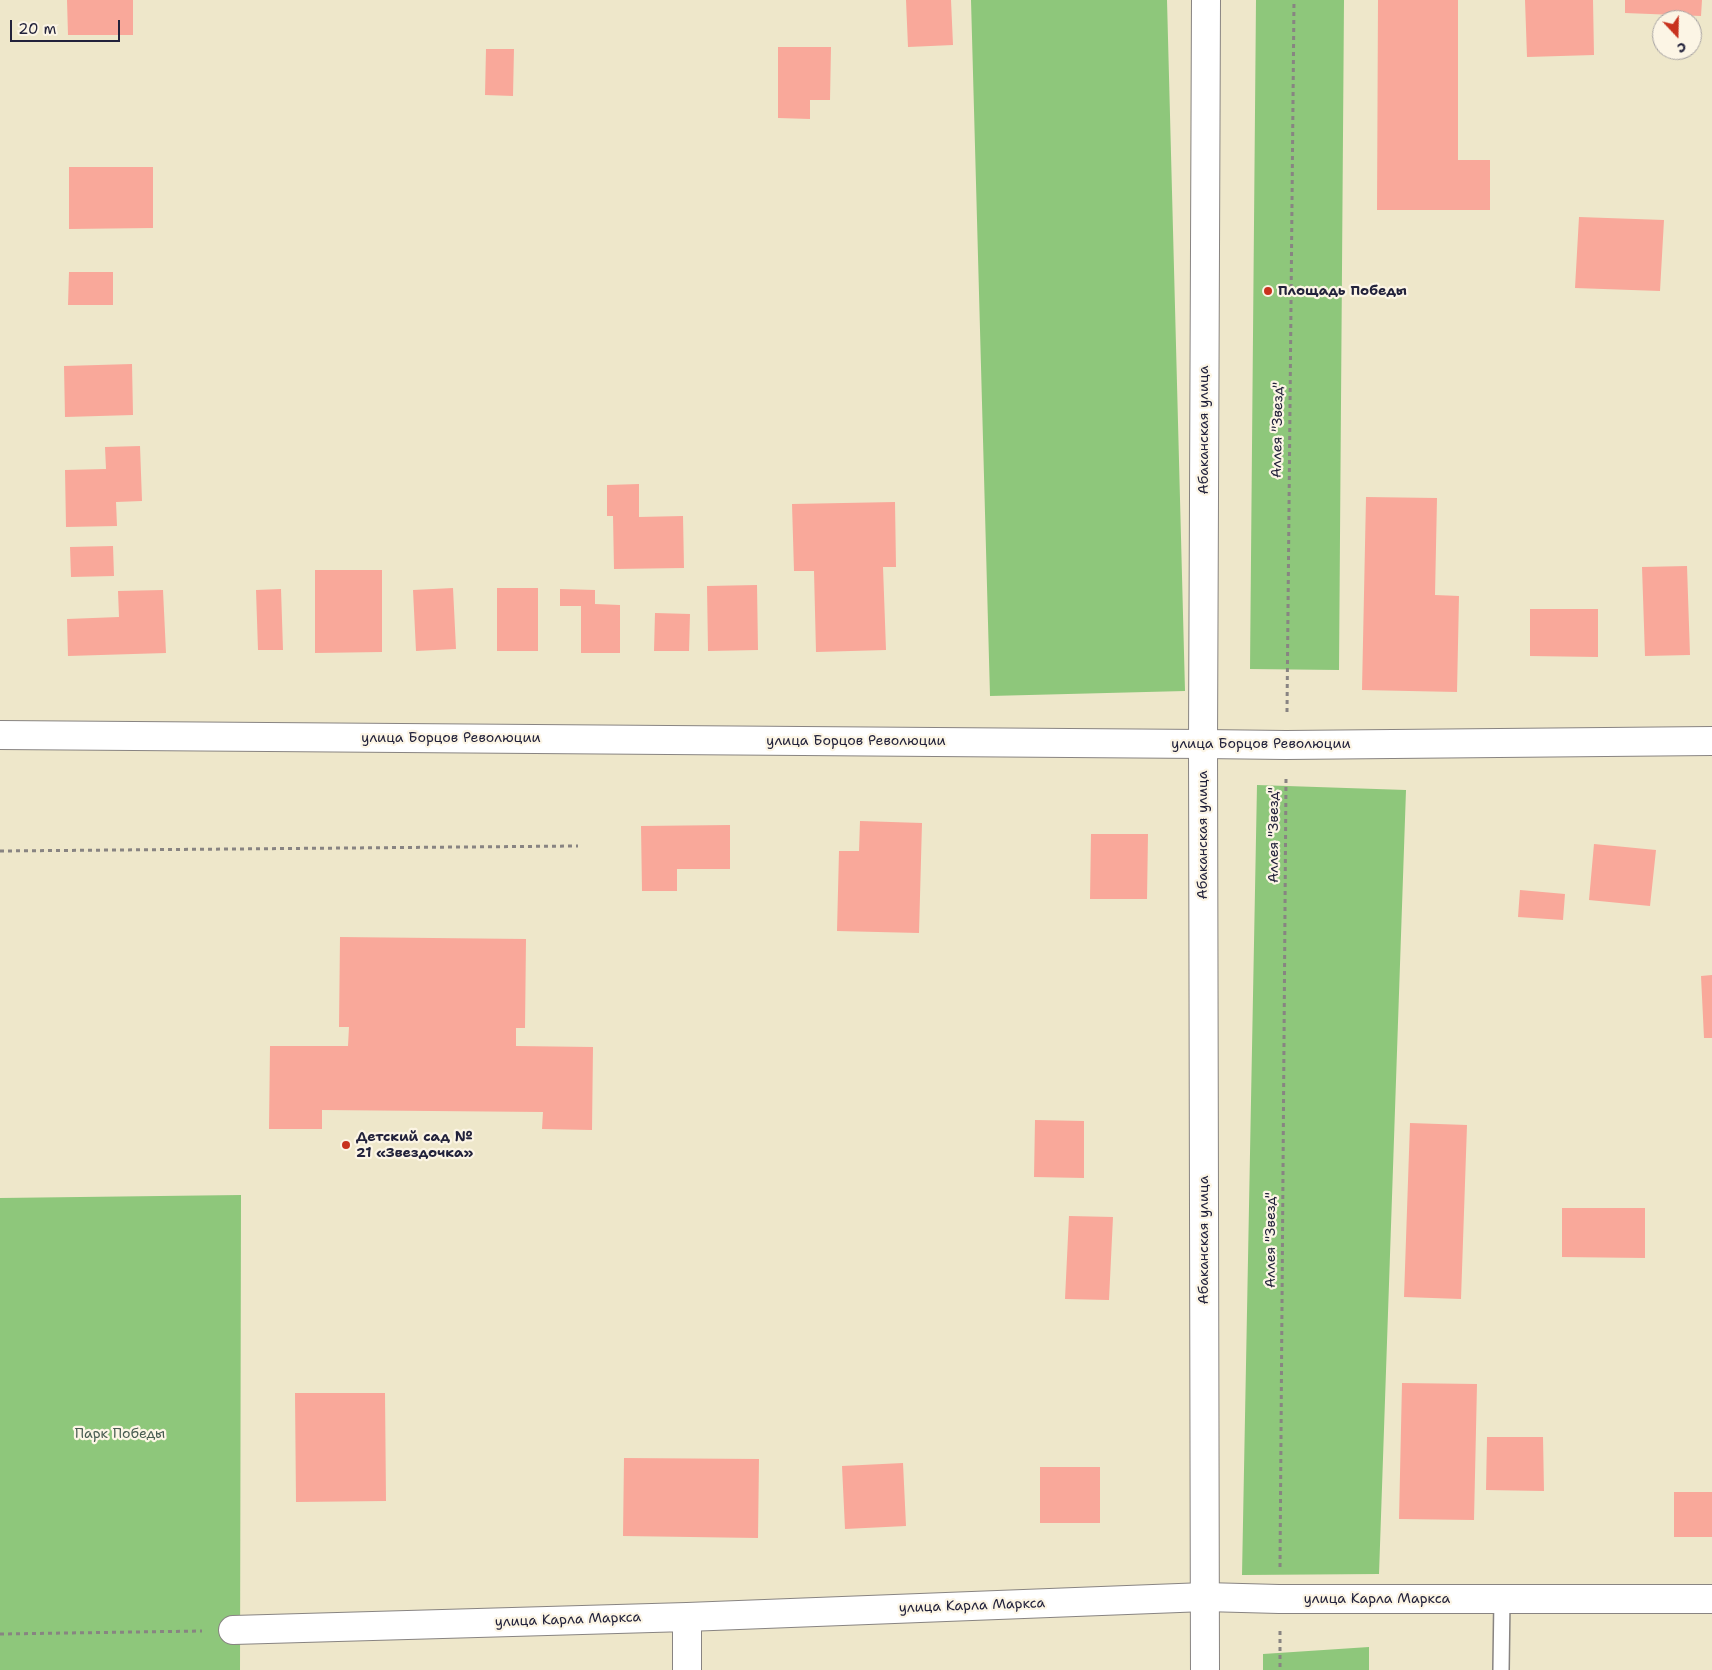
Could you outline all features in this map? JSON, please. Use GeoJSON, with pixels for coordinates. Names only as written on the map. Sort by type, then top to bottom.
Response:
{"type":"FeatureCollection","features":[{"type":"Feature","properties":{"kind":"street","name":"Абаканская улица"},"geometry":{"type":"LineString","coordinates":[[1205,1670],[1203,744],[1206,0]]}},
{"type":"Feature","properties":{"kind":"street","name":"улица Борцов Революции"},"geometry":{"type":"LineString","coordinates":[[0,735],[1286,745],[1712,741]]}},
{"type":"Feature","properties":{"kind":"street","name":"улица Карла Маркса"},"geometry":{"type":"LineString","coordinates":[[233,1630],[686,1617],[1205,1597],[1279,1599],[1712,1599]]}},
{"type":"Feature","properties":{"kind":"street"},"geometry":{"type":"LineString","coordinates":[[686,1617],[687,1670]]}},
{"type":"Feature","properties":{"kind":"lane"},"geometry":{"type":"LineString","coordinates":[[1501,1670],[1502,1598]]}},
{"type":"Feature","properties":{"kind":"path","name":"Аллея \"Звезд\""},"geometry":{"type":"LineString","coordinates":[[1280,1670],[1286,745],[1294,0]]}},
{"type":"Feature","properties":{"kind":"path"},"geometry":{"type":"LineString","coordinates":[[0,851],[578,846]]}},
{"type":"Feature","properties":{"kind":"path"},"geometry":{"type":"LineString","coordinates":[[0,1634],[233,1630]]}},
{"type":"Feature","properties":{"kind":"green space"},"geometry":{"type":"Polygon","coordinates":[[[971,0],[1167,0],[1185,691],[990,696],[971,0]]]}},
{"type":"Feature","properties":{"kind":"green space"},"geometry":{"type":"Polygon","coordinates":[[[1256,0],[1344,0],[1339,670],[1250,669],[1256,0]]]}},
{"type":"Feature","properties":{"kind":"green space"},"geometry":{"type":"Polygon","coordinates":[[[1257,785],[1406,790],[1379,1574],[1242,1575],[1257,785]]]}},
{"type":"Feature","properties":{"kind":"green space","name":"Парк Победы"},"geometry":{"type":"Polygon","coordinates":[[[241,1195],[240,1670],[0,1670],[0,1198],[241,1195]]]}},
{"type":"Feature","properties":{"kind":"green space"},"geometry":{"type":"Polygon","coordinates":[[[1369,1647],[1369,1670],[1263,1670],[1263,1654],[1369,1647]]]}},
{"type":"Feature","properties":{"kind":"building"},"geometry":{"type":"Polygon","coordinates":[[[67,0],[133,0],[133,35],[68,35],[67,0]]]}},
{"type":"Feature","properties":{"kind":"building"},"geometry":{"type":"Polygon","coordinates":[[[906,0],[951,0],[953,45],[908,47],[906,0]]]}},
{"type":"Feature","properties":{"kind":"building"},"geometry":{"type":"Polygon","coordinates":[[[1378,0],[1458,0],[1458,160],[1490,160],[1490,210],[1377,210],[1378,0]]]}},
{"type":"Feature","properties":{"kind":"building"},"geometry":{"type":"Polygon","coordinates":[[[1525,0],[1593,0],[1594,55],[1527,57],[1525,0]]]}},
{"type":"Feature","properties":{"kind":"building"},"geometry":{"type":"Polygon","coordinates":[[[1625,0],[1702,0],[1701,10],[1652,10],[1652,14],[1625,13],[1625,0]]]}},
{"type":"Feature","properties":{"kind":"building"},"geometry":{"type":"Polygon","coordinates":[[[778,47],[831,47],[830,100],[810,100],[810,119],[778,118],[778,47]]]}},
{"type":"Feature","properties":{"kind":"building"},"geometry":{"type":"Polygon","coordinates":[[[486,49],[514,49],[513,96],[485,95],[486,49]]]}},
{"type":"Feature","properties":{"kind":"building"},"geometry":{"type":"Polygon","coordinates":[[[69,167],[153,167],[153,228],[69,229],[69,167]]]}},
{"type":"Feature","properties":{"kind":"building"},"geometry":{"type":"Polygon","coordinates":[[[1579,217],[1664,220],[1660,291],[1575,288],[1579,217]]]}},
{"type":"Feature","properties":{"kind":"building"},"geometry":{"type":"Polygon","coordinates":[[[69,272],[113,272],[113,305],[68,305],[69,272]]]}},
{"type":"Feature","properties":{"kind":"building"},"geometry":{"type":"Polygon","coordinates":[[[132,364],[133,415],[65,417],[64,366],[132,364]]]}},
{"type":"Feature","properties":{"kind":"building"},"geometry":{"type":"Polygon","coordinates":[[[140,446],[142,501],[116,502],[117,526],[66,527],[65,470],[106,469],[105,447],[140,446]]]}},
{"type":"Feature","properties":{"kind":"building"},"geometry":{"type":"Polygon","coordinates":[[[639,484],[639,517],[683,516],[684,568],[614,569],[613,516],[607,516],[607,485],[639,484]]]}},
{"type":"Feature","properties":{"kind":"building"},"geometry":{"type":"Polygon","coordinates":[[[1366,497],[1437,498],[1435,595],[1459,596],[1457,692],[1362,690],[1366,497]]]}},
{"type":"Feature","properties":{"kind":"building"},"geometry":{"type":"Polygon","coordinates":[[[895,502],[896,567],[883,567],[886,650],[816,652],[814,571],[794,571],[792,504],[895,502]]]}},
{"type":"Feature","properties":{"kind":"building"},"geometry":{"type":"Polygon","coordinates":[[[113,546],[114,576],[71,577],[70,547],[113,546]]]}},
{"type":"Feature","properties":{"kind":"building"},"geometry":{"type":"Polygon","coordinates":[[[1687,566],[1690,655],[1645,656],[1642,567],[1687,566]]]}},
{"type":"Feature","properties":{"kind":"building"},"geometry":{"type":"Polygon","coordinates":[[[315,570],[382,570],[382,652],[315,653],[315,570]]]}},
{"type":"Feature","properties":{"kind":"building"},"geometry":{"type":"Polygon","coordinates":[[[757,585],[758,650],[708,651],[707,586],[757,585]]]}},
{"type":"Feature","properties":{"kind":"building"},"geometry":{"type":"Polygon","coordinates":[[[453,588],[456,649],[416,651],[413,590],[453,588]]]}},
{"type":"Feature","properties":{"kind":"building"},"geometry":{"type":"Polygon","coordinates":[[[497,588],[538,588],[538,651],[497,651],[497,588]]]}},
{"type":"Feature","properties":{"kind":"building"},"geometry":{"type":"Polygon","coordinates":[[[281,589],[283,650],[258,650],[256,590],[281,589]]]}},
{"type":"Feature","properties":{"kind":"building"},"geometry":{"type":"Polygon","coordinates":[[[560,589],[595,590],[595,604],[620,605],[620,653],[581,653],[581,606],[560,606],[560,589]]]}},
{"type":"Feature","properties":{"kind":"building"},"geometry":{"type":"Polygon","coordinates":[[[163,590],[166,653],[68,656],[67,619],[119,617],[118,591],[163,590]]]}},
{"type":"Feature","properties":{"kind":"building"},"geometry":{"type":"Polygon","coordinates":[[[1530,609],[1598,609],[1598,657],[1530,656],[1530,609]]]}},
{"type":"Feature","properties":{"kind":"building"},"geometry":{"type":"Polygon","coordinates":[[[655,613],[690,614],[689,651],[654,651],[655,613]]]}},
{"type":"Feature","properties":{"kind":"building"},"geometry":{"type":"Polygon","coordinates":[[[860,821],[922,823],[919,933],[837,931],[839,851],[859,851],[860,821]]]}},
{"type":"Feature","properties":{"kind":"building"},"geometry":{"type":"Polygon","coordinates":[[[730,825],[730,869],[677,869],[677,891],[642,891],[641,826],[730,825]]]}},
{"type":"Feature","properties":{"kind":"building"},"geometry":{"type":"Polygon","coordinates":[[[1091,834],[1148,834],[1147,899],[1090,899],[1091,834]]]}},
{"type":"Feature","properties":{"kind":"building"},"geometry":{"type":"Polygon","coordinates":[[[1594,844],[1656,850],[1650,906],[1589,900],[1594,844]]]}},
{"type":"Feature","properties":{"kind":"building"},"geometry":{"type":"Polygon","coordinates":[[[1520,890],[1565,894],[1563,920],[1518,917],[1520,890]]]}},
{"type":"Feature","properties":{"kind":"building"},"geometry":{"type":"Polygon","coordinates":[[[340,937],[526,939],[525,1028],[516,1028],[516,1046],[593,1047],[592,1130],[542,1129],[543,1112],[322,1110],[322,1129],[269,1129],[270,1046],[348,1046],[349,1027],[339,1027],[340,937]]]}},
{"type":"Feature","properties":{"kind":"building"},"geometry":{"type":"Polygon","coordinates":[[[1712,975],[1712,1038],[1704,1038],[1701,976],[1712,975]]]}},
{"type":"Feature","properties":{"kind":"building"},"geometry":{"type":"Polygon","coordinates":[[[1035,1120],[1084,1121],[1084,1178],[1034,1177],[1035,1120]]]}},
{"type":"Feature","properties":{"kind":"building"},"geometry":{"type":"Polygon","coordinates":[[[1410,1123],[1467,1125],[1461,1299],[1404,1297],[1410,1123]]]}},
{"type":"Feature","properties":{"kind":"building"},"geometry":{"type":"Polygon","coordinates":[[[1562,1208],[1645,1208],[1645,1258],[1562,1257],[1562,1208]]]}},
{"type":"Feature","properties":{"kind":"building"},"geometry":{"type":"Polygon","coordinates":[[[1069,1216],[1113,1217],[1109,1300],[1065,1299],[1069,1216]]]}},
{"type":"Feature","properties":{"kind":"building"},"geometry":{"type":"Polygon","coordinates":[[[1402,1383],[1477,1384],[1474,1520],[1399,1519],[1402,1383]]]}},
{"type":"Feature","properties":{"kind":"building"},"geometry":{"type":"Polygon","coordinates":[[[295,1393],[385,1393],[386,1501],[296,1502],[295,1393]]]}},
{"type":"Feature","properties":{"kind":"building"},"geometry":{"type":"Polygon","coordinates":[[[1487,1437],[1543,1437],[1544,1491],[1486,1490],[1487,1437]]]}},
{"type":"Feature","properties":{"kind":"building"},"geometry":{"type":"Polygon","coordinates":[[[624,1458],[759,1459],[758,1538],[623,1536],[624,1458]]]}},
{"type":"Feature","properties":{"kind":"building"},"geometry":{"type":"Polygon","coordinates":[[[903,1463],[906,1526],[845,1529],[842,1466],[903,1463]]]}},
{"type":"Feature","properties":{"kind":"building"},"geometry":{"type":"Polygon","coordinates":[[[1040,1467],[1100,1467],[1100,1523],[1040,1523],[1040,1467]]]}},
{"type":"Feature","properties":{"kind":"building"},"geometry":{"type":"Polygon","coordinates":[[[1674,1492],[1712,1492],[1712,1537],[1674,1537],[1674,1492]]]}},
{"type":"Feature","properties":{"kind":"place","name":"Площадь Победы"},"geometry":{"type":"Point","coordinates":[1268,291]}},
{"type":"Feature","properties":{"kind":"place","name":"Детский сад № 21 «Звездочка»"},"geometry":{"type":"Point","coordinates":[346,1145]}}]}
